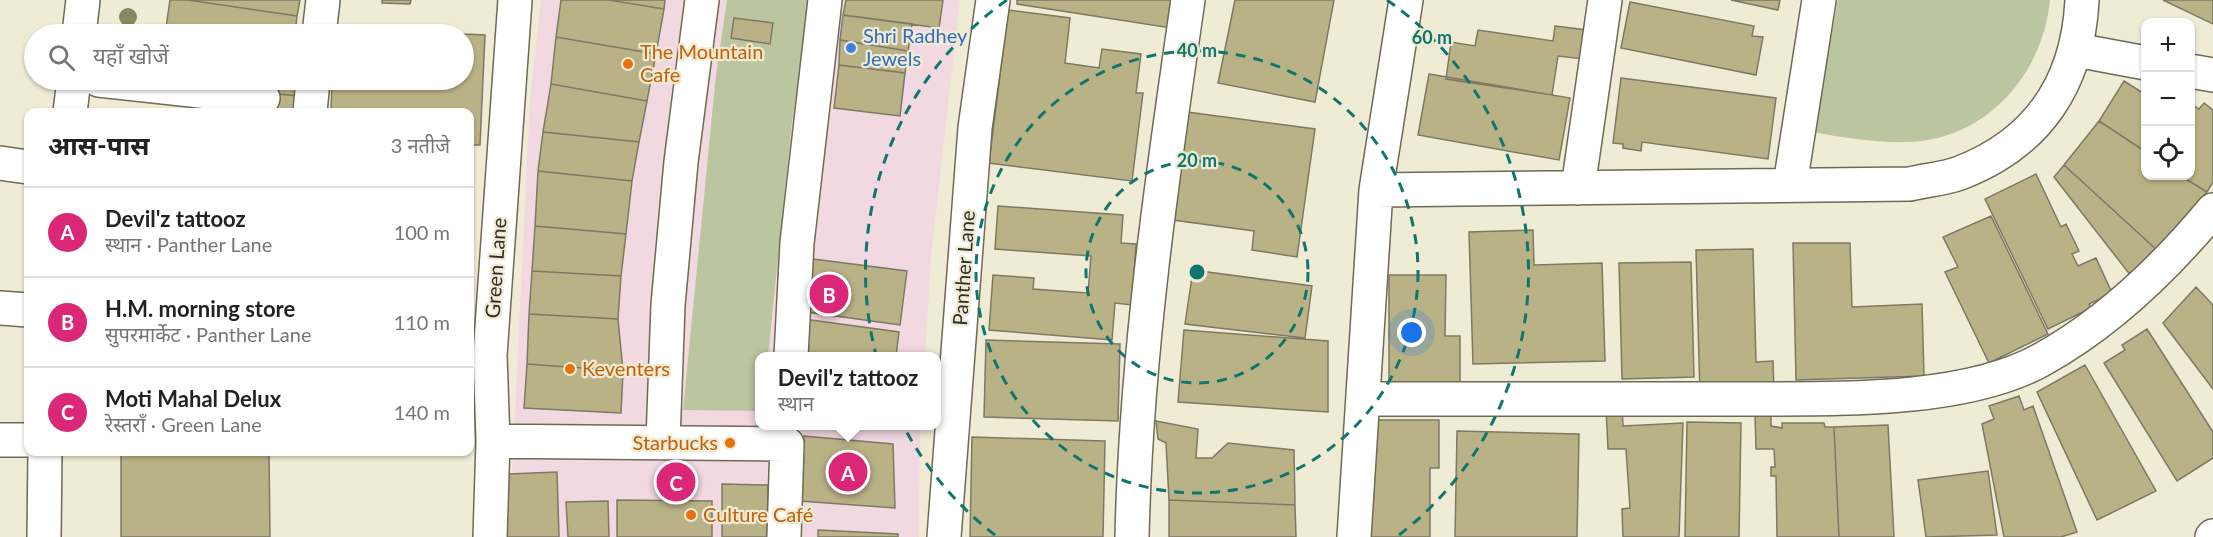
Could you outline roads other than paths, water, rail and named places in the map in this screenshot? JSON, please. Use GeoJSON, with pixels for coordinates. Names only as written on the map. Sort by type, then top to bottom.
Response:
{"type":"FeatureCollection","features":[{"type":"Feature","properties":{"kind":"street"},"geometry":{"type":"LineString","coordinates":[[80,24],[84,0]]}},
{"type":"Feature","properties":{"kind":"street"},"geometry":{"type":"LineString","coordinates":[[320,24],[322,0]]}},
{"type":"Feature","properties":{"kind":"street","name":"Green Lane"},"geometry":{"type":"LineString","coordinates":[[490,537],[492,441],[480,355],[515,0]]}},
{"type":"Feature","properties":{"kind":"street"},"geometry":{"type":"LineString","coordinates":[[663,441],[668,305],[681,162],[702,0]]}},
{"type":"Feature","properties":{"kind":"street"},"geometry":{"type":"LineString","coordinates":[[791,352],[797,243],[825,0]]}},
{"type":"Feature","properties":{"kind":"street","name":"Panther Lane"},"geometry":{"type":"LineString","coordinates":[[944,537],[975,128],[993,0]]}},
{"type":"Feature","properties":{"kind":"street"},"geometry":{"type":"LineString","coordinates":[[1132,537],[1134,449],[1157,214],[1188,0]]}},
{"type":"Feature","properties":{"kind":"street"},"geometry":{"type":"LineString","coordinates":[[1354,537],[1376,190],[1406,0]]}},
{"type":"Feature","properties":{"kind":"street"},"geometry":{"type":"LineString","coordinates":[[1578,188],[1605,0]]}},
{"type":"Feature","properties":{"kind":"street"},"geometry":{"type":"LineString","coordinates":[[1790,185],[1819,0]]}},
{"type":"Feature","properties":{"kind":"street"},"geometry":{"type":"LineString","coordinates":[[1376,190],[1910,184],[1958,174],[2001,154],[2036,126],[2060,88],[2076,50],[2082,0]]}},
{"type":"Feature","properties":{"kind":"street"},"geometry":{"type":"LineString","coordinates":[[2076,50],[2141,62]]}},
{"type":"Feature","properties":{"kind":"street"},"geometry":{"type":"LineString","coordinates":[[2195,72],[2213,75]]}},
{"type":"Feature","properties":{"kind":"street"},"geometry":{"type":"LineString","coordinates":[[70,108],[73,90]]}},
{"type":"Feature","properties":{"kind":"street"},"geometry":{"type":"LineString","coordinates":[[190,90],[262,98]]}},
{"type":"Feature","properties":{"kind":"street"},"geometry":{"type":"LineString","coordinates":[[310,108],[313,90]]}},
{"type":"Feature","properties":{"kind":"street"},"geometry":{"type":"LineString","coordinates":[[0,144],[24,147]]}},
{"type":"Feature","properties":{"kind":"street"},"geometry":{"type":"LineString","coordinates":[[0,163],[24,166]]}},
{"type":"Feature","properties":{"kind":"street"},"geometry":{"type":"LineString","coordinates":[[1363,399],[1874,397],[1977,385],[2040,360],[2129,300],[2186,243],[2213,210]]}},
{"type":"Feature","properties":{"kind":"street"},"geometry":{"type":"LineString","coordinates":[[0,308],[24,310]]}},
{"type":"Feature","properties":{"kind":"street"},"geometry":{"type":"LineString","coordinates":[[492,441],[663,441],[787,435],[784,537]]}},
{"type":"Feature","properties":{"kind":"street"},"geometry":{"type":"LineString","coordinates":[[0,440],[24,440]]}},
{"type":"Feature","properties":{"kind":"street"},"geometry":{"type":"LineString","coordinates":[[44,537],[45,456]]}},
{"type":"Feature","properties":{"kind":"place","name":"Shri Radhey Jewels"},"geometry":{"type":"Point","coordinates":[851,48]}},
{"type":"Feature","properties":{"kind":"place","name":"The Mountain Cafe"},"geometry":{"type":"Point","coordinates":[628,64]}},
{"type":"Feature","properties":{"kind":"place","name":"H.M. morning store"},"geometry":{"type":"Point","coordinates":[829,294]}},
{"type":"Feature","properties":{"kind":"place","name":"Keventers"},"geometry":{"type":"Point","coordinates":[570,369]}},
{"type":"Feature","properties":{"kind":"place","name":"Starbucks"},"geometry":{"type":"Point","coordinates":[730,443]}},
{"type":"Feature","properties":{"kind":"place","name":"Devil'z tattooz"},"geometry":{"type":"Point","coordinates":[848,472]}},
{"type":"Feature","properties":{"kind":"place","name":"Moti Mahal Delux"},"geometry":{"type":"Point","coordinates":[676,482]}},
{"type":"Feature","properties":{"kind":"place","name":"Culture Café"},"geometry":{"type":"Point","coordinates":[691,515]}}]}
